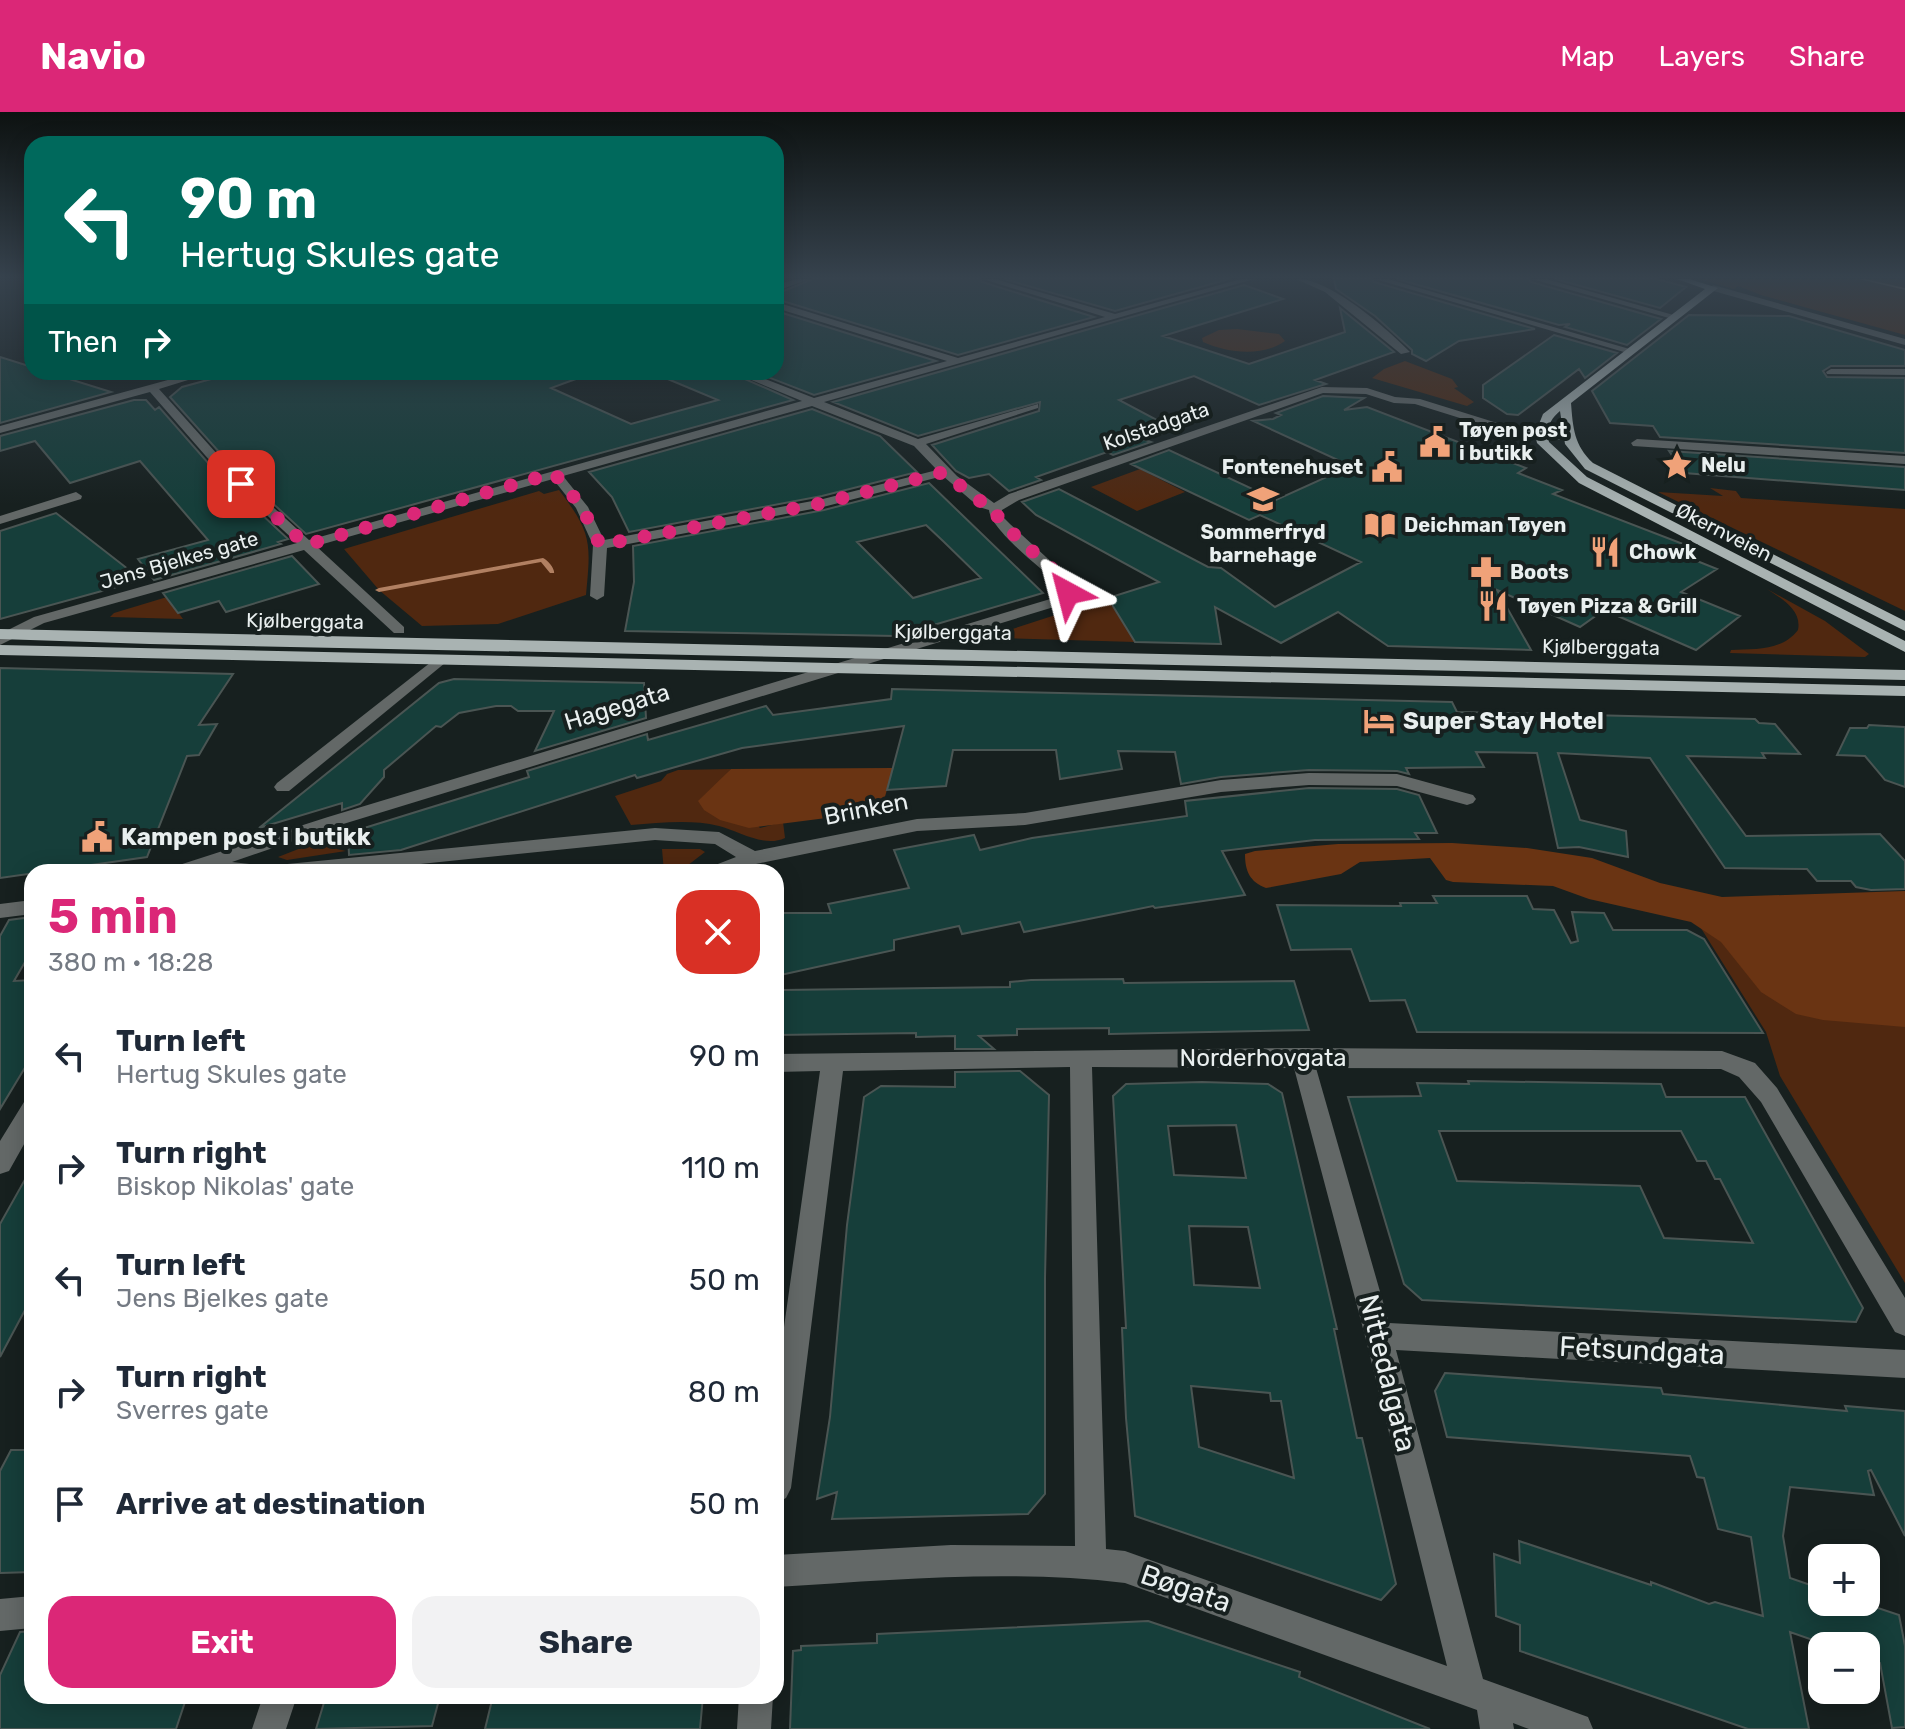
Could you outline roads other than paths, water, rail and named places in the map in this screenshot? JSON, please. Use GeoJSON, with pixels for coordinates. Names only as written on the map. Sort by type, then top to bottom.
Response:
{"type":"FeatureCollection","features":[{"type":"Feature","properties":{"kind":"main road"},"geometry":{"type":"LineString","coordinates":[[1541,434],[1547,416],[1622,354]]}},
{"type":"Feature","properties":{"kind":"main road"},"geometry":{"type":"LineString","coordinates":[[1565,401],[1566,437]]}},
{"type":"Feature","properties":{"kind":"main road","name":"Økernveien"},"geometry":{"type":"LineString","coordinates":[[1541,434],[1552,454],[1583,480],[1905,647]]}},
{"type":"Feature","properties":{"kind":"main road","name":"Økernveien"},"geometry":{"type":"LineString","coordinates":[[1566,437],[1576,454],[1606,476],[1905,627]]}},
{"type":"Feature","properties":{"kind":"main road","name":"Kjølberggata"},"geometry":{"type":"LineString","coordinates":[[3,636],[1905,675]]}},
{"type":"Feature","properties":{"kind":"main road","name":"Kjølberggata"},"geometry":{"type":"LineString","coordinates":[[0,650],[1905,691]]}},
{"type":"Feature","properties":{"kind":"street"},"geometry":{"type":"LineString","coordinates":[[937,354],[958,361]]}},
{"type":"Feature","properties":{"kind":"street","name":"Jens Bjelkes gate"},"geometry":{"type":"LineString","coordinates":[[3,636],[39,620],[981,354]]}},
{"type":"Feature","properties":{"kind":"street"},"geometry":{"type":"LineString","coordinates":[[1831,372],[1905,372]]}},
{"type":"Feature","properties":{"kind":"street"},"geometry":{"type":"LineString","coordinates":[[0,430],[180,380]]}},
{"type":"Feature","properties":{"kind":"street"},"geometry":{"type":"LineString","coordinates":[[759,380],[918,443],[944,472],[976,499],[995,508]]}},
{"type":"Feature","properties":{"kind":"street"},"geometry":{"type":"LineString","coordinates":[[152,388],[222,467],[399,630]]}},
{"type":"Feature","properties":{"kind":"street","name":"Kolstadgata"},"geometry":{"type":"LineString","coordinates":[[995,508],[1014,497],[1322,390],[1367,391],[1394,400],[1416,401],[1472,420],[1566,437]]}},
{"type":"Feature","properties":{"kind":"street"},"geometry":{"type":"LineString","coordinates":[[918,443],[1034,406]]}},
{"type":"Feature","properties":{"kind":"street"},"geometry":{"type":"LineString","coordinates":[[1637,443],[1905,460]]}},
{"type":"Feature","properties":{"kind":"street"},"geometry":{"type":"LineString","coordinates":[[600,545],[823,503],[944,472]]}},
{"type":"Feature","properties":{"kind":"street"},"geometry":{"type":"LineString","coordinates":[[554,473],[582,507],[600,545],[597,596]]}},
{"type":"Feature","properties":{"kind":"street"},"geometry":{"type":"LineString","coordinates":[[0,520],[76,496]]}},
{"type":"Feature","properties":{"kind":"street","name":"Hagegata"},"geometry":{"type":"LineString","coordinates":[[205,864],[334,821],[1056,603],[1068,593],[1062,578],[999,521],[995,508]]}},
{"type":"Feature","properties":{"kind":"street"},"geometry":{"type":"LineString","coordinates":[[283,787],[440,660]]}},
{"type":"Feature","properties":{"kind":"street","name":"Brinken"},"geometry":{"type":"LineString","coordinates":[[737,864],[752,858],[929,823],[1025,819],[1134,798],[1286,781],[1397,780],[1467,799]]}},
{"type":"Feature","properties":{"kind":"street"},"geometry":{"type":"LineString","coordinates":[[357,864],[655,834],[719,838],[752,858]]}},
{"type":"Feature","properties":{"kind":"street"},"geometry":{"type":"LineString","coordinates":[[0,911],[24,908]]}},
{"type":"Feature","properties":{"kind":"street","name":"Norderhovgata"},"geometry":{"type":"LineString","coordinates":[[784,1063],[1302,1057],[1715,1059],[1733,1062],[1747,1070],[1769,1095],[1905,1323]]}},
{"type":"Feature","properties":{"kind":"street","name":"Nittedalgata"},"geometry":{"type":"LineString","coordinates":[[1302,1057],[1486,1705]]}},
{"type":"Feature","properties":{"kind":"street"},"geometry":{"type":"LineString","coordinates":[[1081,1058],[1091,1562]]}},
{"type":"Feature","properties":{"kind":"street"},"geometry":{"type":"LineString","coordinates":[[784,1428],[833,1062]]}},
{"type":"Feature","properties":{"kind":"street"},"geometry":{"type":"LineString","coordinates":[[0,1163],[16,1136]]}},
{"type":"Feature","properties":{"kind":"street","name":"Fetsundgata"},"geometry":{"type":"LineString","coordinates":[[1379,1336],[1905,1364]]}},
{"type":"Feature","properties":{"kind":"street","name":"Bøgata"},"geometry":{"type":"LineString","coordinates":[[784,1571],[1007,1560],[1091,1562],[1125,1567],[1163,1578],[1486,1705],[1576,1729]]}},
{"type":"Feature","properties":{"kind":"street"},"geometry":{"type":"LineString","coordinates":[[0,1615],[24,1613]]}},
{"type":"Feature","properties":{"kind":"street"},"geometry":{"type":"LineString","coordinates":[[269,1729],[277,1704]]}},
{"type":"Feature","properties":{"kind":"street"},"geometry":{"type":"LineString","coordinates":[[754,1729],[756,1704]]}},
{"type":"Feature","properties":{"kind":"waterway"},"geometry":{"type":"LineString","coordinates":[[379,590],[543,560],[552,572]]}},
{"type":"Feature","properties":{"kind":"place","name":"Tøyen post i butikk"},"geometry":{"type":"Point","coordinates":[1435,442]}},
{"type":"Feature","properties":{"kind":"place","name":"Nelu"},"geometry":{"type":"Point","coordinates":[1677,465]}},
{"type":"Feature","properties":{"kind":"place","name":"Fontenehuset"},"geometry":{"type":"Point","coordinates":[1387,467]}},
{"type":"Feature","properties":{"kind":"place","name":"Sommerfryd barnehage"},"geometry":{"type":"Point","coordinates":[1263,499]}},
{"type":"Feature","properties":{"kind":"place","name":"Deichman Tøyen"},"geometry":{"type":"Point","coordinates":[1380,525]}},
{"type":"Feature","properties":{"kind":"place","name":"Chowk"},"geometry":{"type":"Point","coordinates":[1605,552]}},
{"type":"Feature","properties":{"kind":"place","name":"Boots"},"geometry":{"type":"Point","coordinates":[1486,572]}},
{"type":"Feature","properties":{"kind":"place","name":"Tøyen Pizza & Grill"},"geometry":{"type":"Point","coordinates":[1493,606]}},
{"type":"Feature","properties":{"kind":"place","name":"Super Stay Hotel"},"geometry":{"type":"Point","coordinates":[1379,721]}},
{"type":"Feature","properties":{"kind":"place","name":"Kampen post i butikk"},"geometry":{"type":"Point","coordinates":[97,837]}}]}
